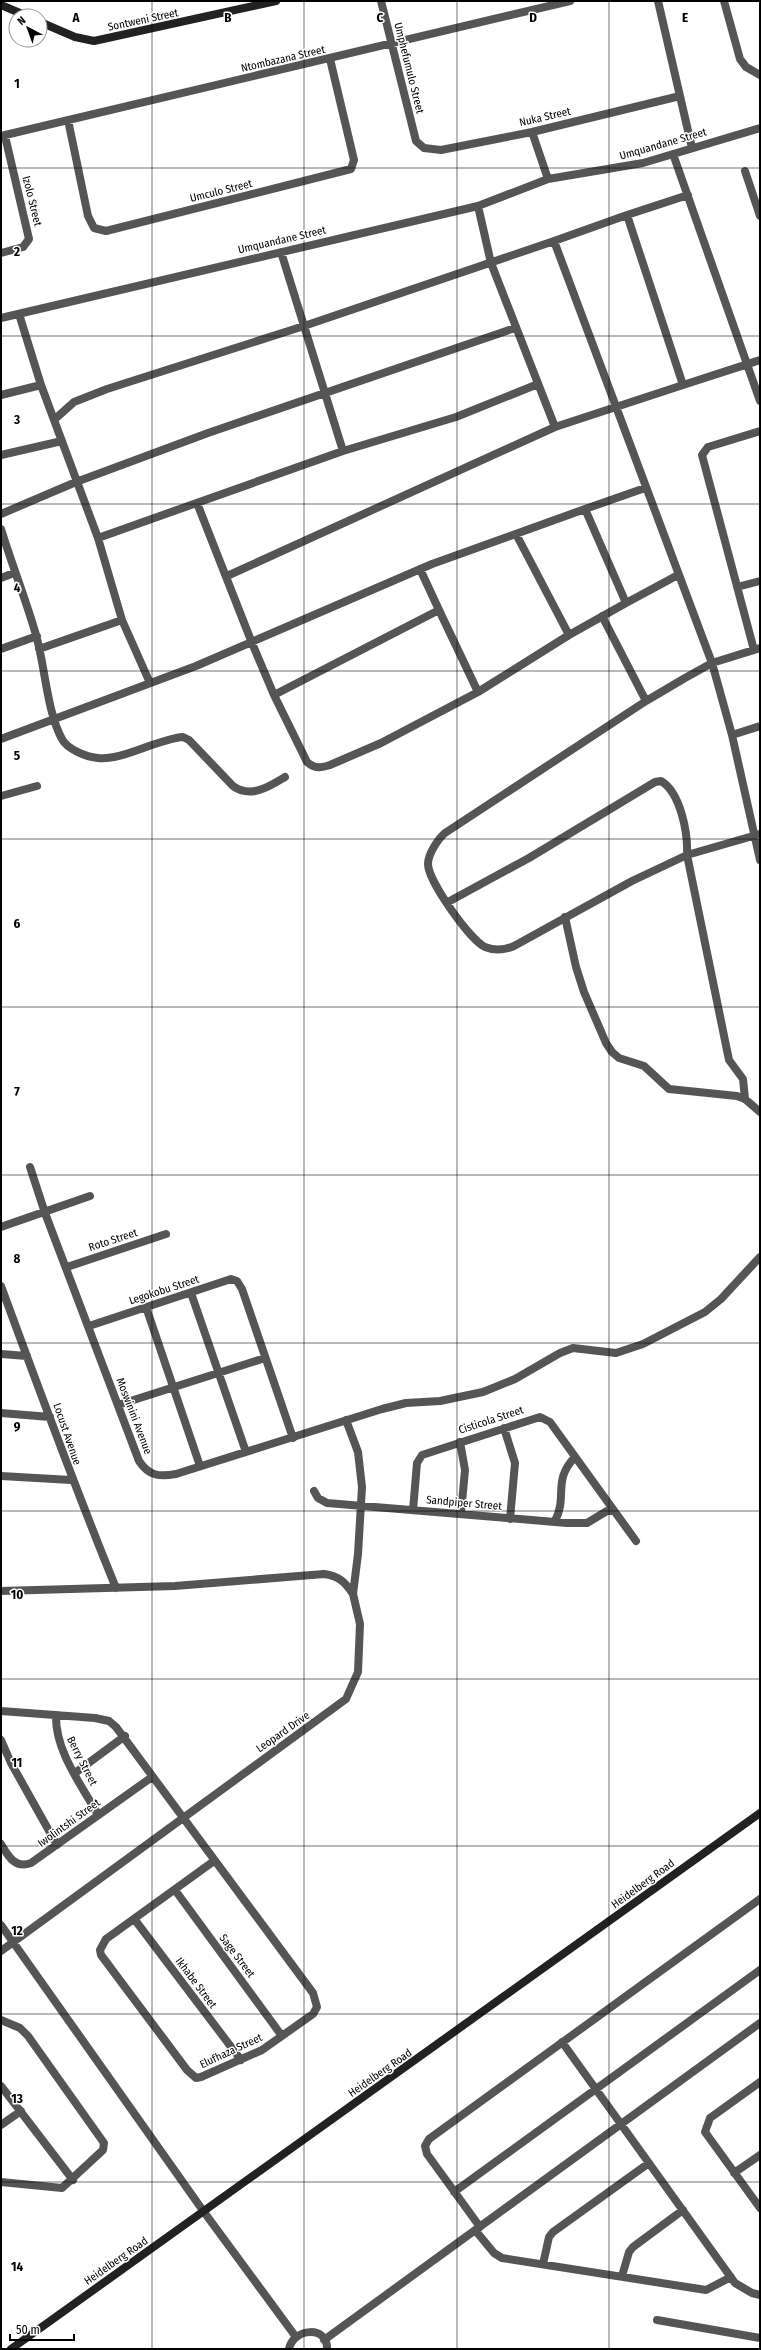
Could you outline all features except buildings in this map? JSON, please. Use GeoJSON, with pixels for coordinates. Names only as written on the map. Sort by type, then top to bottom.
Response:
{"type":"FeatureCollection","features":[{"type":"Feature","properties":{"kind":"main road","name":"Sontweni Street"},"geometry":{"type":"LineString","coordinates":[[48,26],[75,38],[94,41],[276,1]]}},
{"type":"Feature","properties":{"kind":"main road","name":"Heidelberg Road"},"geometry":{"type":"LineString","coordinates":[[11,2349],[760,1813]]}},
{"type":"Feature","properties":{"kind":"street","name":"Umphefumulo Street"},"geometry":{"type":"LineString","coordinates":[[380,1],[416,141]]}},
{"type":"Feature","properties":{"kind":"street","name":"Ntombazana Street"},"geometry":{"type":"LineString","coordinates":[[3,136],[570,1]]}},
{"type":"Feature","properties":{"kind":"street"},"geometry":{"type":"LineString","coordinates":[[658,1],[692,148]]}},
{"type":"Feature","properties":{"kind":"street"},"geometry":{"type":"LineString","coordinates":[[724,1],[740,59],[746,66],[760,75]]}},
{"type":"Feature","properties":{"kind":"street","name":"Umculo Street"},"geometry":{"type":"LineString","coordinates":[[68,120],[88,216],[94,228],[106,231],[351,169],[354,160],[330,59]]}},
{"type":"Feature","properties":{"kind":"street","name":"Nuka Street"},"geometry":{"type":"LineString","coordinates":[[416,141],[424,148],[441,150],[532,132],[680,96]]}},
{"type":"Feature","properties":{"kind":"street","name":"Umquandane Street"},"geometry":{"type":"LineString","coordinates":[[1,318],[478,206],[548,179],[625,167],[760,128]]}},
{"type":"Feature","properties":{"kind":"street"},"geometry":{"type":"LineString","coordinates":[[532,132],[548,179]]}},
{"type":"Feature","properties":{"kind":"street","name":"Izolo Street"},"geometry":{"type":"LineString","coordinates":[[1,254],[23,247],[29,238],[3,136]]}},
{"type":"Feature","properties":{"kind":"street"},"geometry":{"type":"LineString","coordinates":[[673,154],[760,401]]}},
{"type":"Feature","properties":{"kind":"street"},"geometry":{"type":"LineString","coordinates":[[745,171],[760,214]]}},
{"type":"Feature","properties":{"kind":"street"},"geometry":{"type":"LineString","coordinates":[[55,419],[68,406],[82,398],[304,326],[688,195]]}},
{"type":"Feature","properties":{"kind":"street"},"geometry":{"type":"LineString","coordinates":[[478,206],[491,263],[555,428]]}},
{"type":"Feature","properties":{"kind":"street"},"geometry":{"type":"LineString","coordinates":[[627,215],[683,385]]}},
{"type":"Feature","properties":{"kind":"street"},"geometry":{"type":"LineString","coordinates":[[554,241],[645,488],[712,663],[758,835],[760,860]]}},
{"type":"Feature","properties":{"kind":"street"},"geometry":{"type":"LineString","coordinates":[[281,252],[326,392],[343,451]]}},
{"type":"Feature","properties":{"kind":"street"},"geometry":{"type":"LineString","coordinates":[[18,314],[41,385],[55,419],[76,482],[98,538],[122,620],[150,683]]}},
{"type":"Feature","properties":{"kind":"street"},"geometry":{"type":"LineString","coordinates":[[1,514],[76,482],[326,392],[433,358],[515,328]]}},
{"type":"Feature","properties":{"kind":"street"},"geometry":{"type":"LineString","coordinates":[[227,576],[555,428],[616,406],[747,366],[760,360]]}},
{"type":"Feature","properties":{"kind":"street"},"geometry":{"type":"LineString","coordinates":[[98,538],[343,451],[456,417],[538,384]]}},
{"type":"Feature","properties":{"kind":"street"},"geometry":{"type":"LineString","coordinates":[[1,395],[41,385]]}},
{"type":"Feature","properties":{"kind":"street"},"geometry":{"type":"LineString","coordinates":[[758,835],[686,854],[565,917],[514,946],[503,950],[492,949],[484,946],[472,936],[431,876],[428,865],[432,853],[443,835],[646,701],[712,663],[757,649],[737,587],[702,455],[708,447],[760,431]]}},
{"type":"Feature","properties":{"kind":"street"},"geometry":{"type":"LineString","coordinates":[[1,456],[62,441]]}},
{"type":"Feature","properties":{"kind":"street"},"geometry":{"type":"LineString","coordinates":[[1,739],[150,683],[252,642],[420,569],[645,488]]}},
{"type":"Feature","properties":{"kind":"street"},"geometry":{"type":"LineString","coordinates":[[197,503],[274,695],[307,762],[317,768],[322,768],[381,743],[478,692],[568,635],[678,575]]}},
{"type":"Feature","properties":{"kind":"street"},"geometry":{"type":"LineString","coordinates":[[585,509],[626,603]]}},
{"type":"Feature","properties":{"kind":"street"},"geometry":{"type":"LineString","coordinates":[[1,529],[14,573],[36,636],[55,719],[66,744],[73,750],[98,758],[106,758],[183,737],[189,740],[233,786],[243,791],[261,790],[286,777]]}},
{"type":"Feature","properties":{"kind":"street"},"geometry":{"type":"LineString","coordinates":[[516,534],[568,635]]}},
{"type":"Feature","properties":{"kind":"street"},"geometry":{"type":"LineString","coordinates":[[420,569],[478,692]]}},
{"type":"Feature","properties":{"kind":"street"},"geometry":{"type":"LineString","coordinates":[[1,578],[14,573]]}},
{"type":"Feature","properties":{"kind":"street"},"geometry":{"type":"LineString","coordinates":[[737,587],[760,581]]}},
{"type":"Feature","properties":{"kind":"street"},"geometry":{"type":"LineString","coordinates":[[274,695],[439,610]]}},
{"type":"Feature","properties":{"kind":"street"},"geometry":{"type":"LineString","coordinates":[[602,616],[646,701]]}},
{"type":"Feature","properties":{"kind":"street"},"geometry":{"type":"LineString","coordinates":[[39,649],[122,620]]}},
{"type":"Feature","properties":{"kind":"street"},"geometry":{"type":"LineString","coordinates":[[1,649],[36,636]]}},
{"type":"Feature","properties":{"kind":"street"},"geometry":{"type":"LineString","coordinates":[[732,735],[760,726]]}},
{"type":"Feature","properties":{"kind":"street"},"geometry":{"type":"LineString","coordinates":[[448,902],[529,858],[655,782],[661,782],[668,787],[679,808],[685,828],[686,854],[729,1060],[742,1079],[745,1098]]}},
{"type":"Feature","properties":{"kind":"street"},"geometry":{"type":"LineString","coordinates":[[1,796],[37,786]]}},
{"type":"Feature","properties":{"kind":"street"},"geometry":{"type":"LineString","coordinates":[[565,917],[576,967],[584,992],[606,1043],[612,1052],[619,1058],[644,1066],[669,1089],[745,1098],[760,1112]]}},
{"type":"Feature","properties":{"kind":"street","name":"Moswinini Avenue"},"geometry":{"type":"LineString","coordinates":[[30,1167],[45,1213],[139,1461],[147,1472],[156,1476],[164,1476],[200,1466],[397,1405],[447,1400],[483,1392],[515,1379],[560,1353],[573,1348],[616,1352],[643,1344],[705,1312],[721,1299],[760,1257]]}},
{"type":"Feature","properties":{"kind":"street"},"geometry":{"type":"LineString","coordinates":[[1,1227],[45,1213],[90,1196]]}},
{"type":"Feature","properties":{"kind":"street","name":"Roto Street"},"geometry":{"type":"LineString","coordinates":[[66,1267],[166,1234]]}},
{"type":"Feature","properties":{"kind":"street","name":"Legokobu Street"},"geometry":{"type":"LineString","coordinates":[[89,1326],[231,1279],[237,1281],[242,1289],[265,1358]]}},
{"type":"Feature","properties":{"kind":"street","name":"Locust Avenue"},"geometry":{"type":"LineString","coordinates":[[1,1286],[50,1417],[71,1480],[116,1588]]}},
{"type":"Feature","properties":{"kind":"street"},"geometry":{"type":"LineString","coordinates":[[191,1293],[220,1373],[246,1452]]}},
{"type":"Feature","properties":{"kind":"street"},"geometry":{"type":"LineString","coordinates":[[146,1308],[200,1466]]}},
{"type":"Feature","properties":{"kind":"street"},"geometry":{"type":"LineString","coordinates":[[1,1354],[26,1356]]}},
{"type":"Feature","properties":{"kind":"street"},"geometry":{"type":"LineString","coordinates":[[118,1405],[173,1386],[220,1373],[265,1358],[292,1438]]}},
{"type":"Feature","properties":{"kind":"street"},"geometry":{"type":"LineString","coordinates":[[1,1413],[50,1417]]}},
{"type":"Feature","properties":{"kind":"street","name":"Cisticola Street"},"geometry":{"type":"LineString","coordinates":[[413,1510],[416,1468],[419,1458],[428,1452],[535,1418],[545,1419],[575,1457],[636,1541]]}},
{"type":"Feature","properties":{"kind":"street","name":"Leopard Drive"},"geometry":{"type":"LineString","coordinates":[[1,1951],[183,1820],[346,1699],[353,1688],[358,1672],[360,1624],[353,1594],[358,1554],[361,1505],[361,1468],[358,1452],[346,1420]]}},
{"type":"Feature","properties":{"kind":"street"},"geometry":{"type":"LineString","coordinates":[[504,1428],[515,1463],[510,1518]]}},
{"type":"Feature","properties":{"kind":"street"},"geometry":{"type":"LineString","coordinates":[[460,1442],[465,1470],[461,1513]]}},
{"type":"Feature","properties":{"kind":"street"},"geometry":{"type":"LineString","coordinates":[[555,1521],[559,1514],[563,1473],[575,1457]]}},
{"type":"Feature","properties":{"kind":"street"},"geometry":{"type":"LineString","coordinates":[[1,1476],[71,1480]]}},
{"type":"Feature","properties":{"kind":"street","name":"Sandpiper Street"},"geometry":{"type":"LineString","coordinates":[[314,1490],[318,1498],[327,1503],[510,1518],[587,1523],[606,1511],[613,1511]]}},
{"type":"Feature","properties":{"kind":"street"},"geometry":{"type":"LineString","coordinates":[[1,1591],[116,1588],[278,1579],[324,1574],[335,1576],[346,1583],[353,1594]]}},
{"type":"Feature","properties":{"kind":"street"},"geometry":{"type":"LineString","coordinates":[[1,1711],[102,1719],[116,1727],[125,1736],[183,1820]]}},
{"type":"Feature","properties":{"kind":"street","name":"Berry Street"},"geometry":{"type":"LineString","coordinates":[[56,1715],[58,1741],[98,1815]]}},
{"type":"Feature","properties":{"kind":"street"},"geometry":{"type":"LineString","coordinates":[[75,1773],[125,1736]]}},
{"type":"Feature","properties":{"kind":"street"},"geometry":{"type":"LineString","coordinates":[[1,1740],[11,1763],[57,1845]]}},
{"type":"Feature","properties":{"kind":"street","name":"Iwolintshi Street"},"geometry":{"type":"LineString","coordinates":[[1,1844],[15,1863],[24,1866],[31,1864],[152,1777]]}},
{"type":"Feature","properties":{"kind":"street","name":"Elufhaza Street"},"geometry":{"type":"LineString","coordinates":[[183,1820],[214,1861],[316,2000],[317,2007],[314,2014],[262,2050],[201,2077],[191,2076],[101,1955],[100,1950],[103,1942],[214,1861]]}},
{"type":"Feature","properties":{"kind":"street","name":"Sage Street"},"geometry":{"type":"LineString","coordinates":[[175,1890],[282,2036]]}},
{"type":"Feature","properties":{"kind":"street"},"geometry":{"type":"LineString","coordinates":[[731,2277],[706,2290],[502,2258],[494,2253],[477,2229],[454,2192],[426,2154],[425,2146],[429,2139],[562,2042],[759,1903]]}},
{"type":"Feature","properties":{"kind":"street","name":"Ikhabe Street"},"geometry":{"type":"LineString","coordinates":[[134,1920],[240,2060]]}},
{"type":"Feature","properties":{"kind":"street"},"geometry":{"type":"LineString","coordinates":[[1,1925],[204,2212],[296,2337]]}},
{"type":"Feature","properties":{"kind":"street"},"geometry":{"type":"LineString","coordinates":[[454,2192],[760,1970]]}},
{"type":"Feature","properties":{"kind":"street"},"geometry":{"type":"LineString","coordinates":[[1,2020],[20,2028],[28,2036],[104,2139],[103,2150],[66,2186],[57,2189],[1,2182]]}},
{"type":"Feature","properties":{"kind":"street"},"geometry":{"type":"LineString","coordinates":[[324,2340],[760,2023]]}},
{"type":"Feature","properties":{"kind":"street"},"geometry":{"type":"LineString","coordinates":[[562,2042],[731,2277],[741,2288],[760,2295]]}},
{"type":"Feature","properties":{"kind":"street"},"geometry":{"type":"LineString","coordinates":[[760,2082],[710,2118],[706,2124],[705,2132],[760,2208]]}},
{"type":"Feature","properties":{"kind":"street"},"geometry":{"type":"LineString","coordinates":[[1,2086],[73,2180]]}},
{"type":"Feature","properties":{"kind":"street"},"geometry":{"type":"LineString","coordinates":[[1,2126],[21,2111]]}},
{"type":"Feature","properties":{"kind":"street"},"geometry":{"type":"LineString","coordinates":[[734,2174],[760,2155]]}},
{"type":"Feature","properties":{"kind":"street"},"geometry":{"type":"LineString","coordinates":[[543,2264],[549,2237],[553,2232],[649,2163]]}},
{"type":"Feature","properties":{"kind":"street"},"geometry":{"type":"LineString","coordinates":[[622,2276],[629,2252],[633,2247],[683,2210]]}},
{"type":"Feature","properties":{"kind":"street"},"geometry":{"type":"LineString","coordinates":[[657,2320],[760,2338]]}},
{"type":"Feature","properties":{"kind":"street"},"geometry":{"type":"LineString","coordinates":[[288,2349],[296,2337],[304,2332],[312,2331],[320,2335],[324,2340],[327,2349]]}}]}
